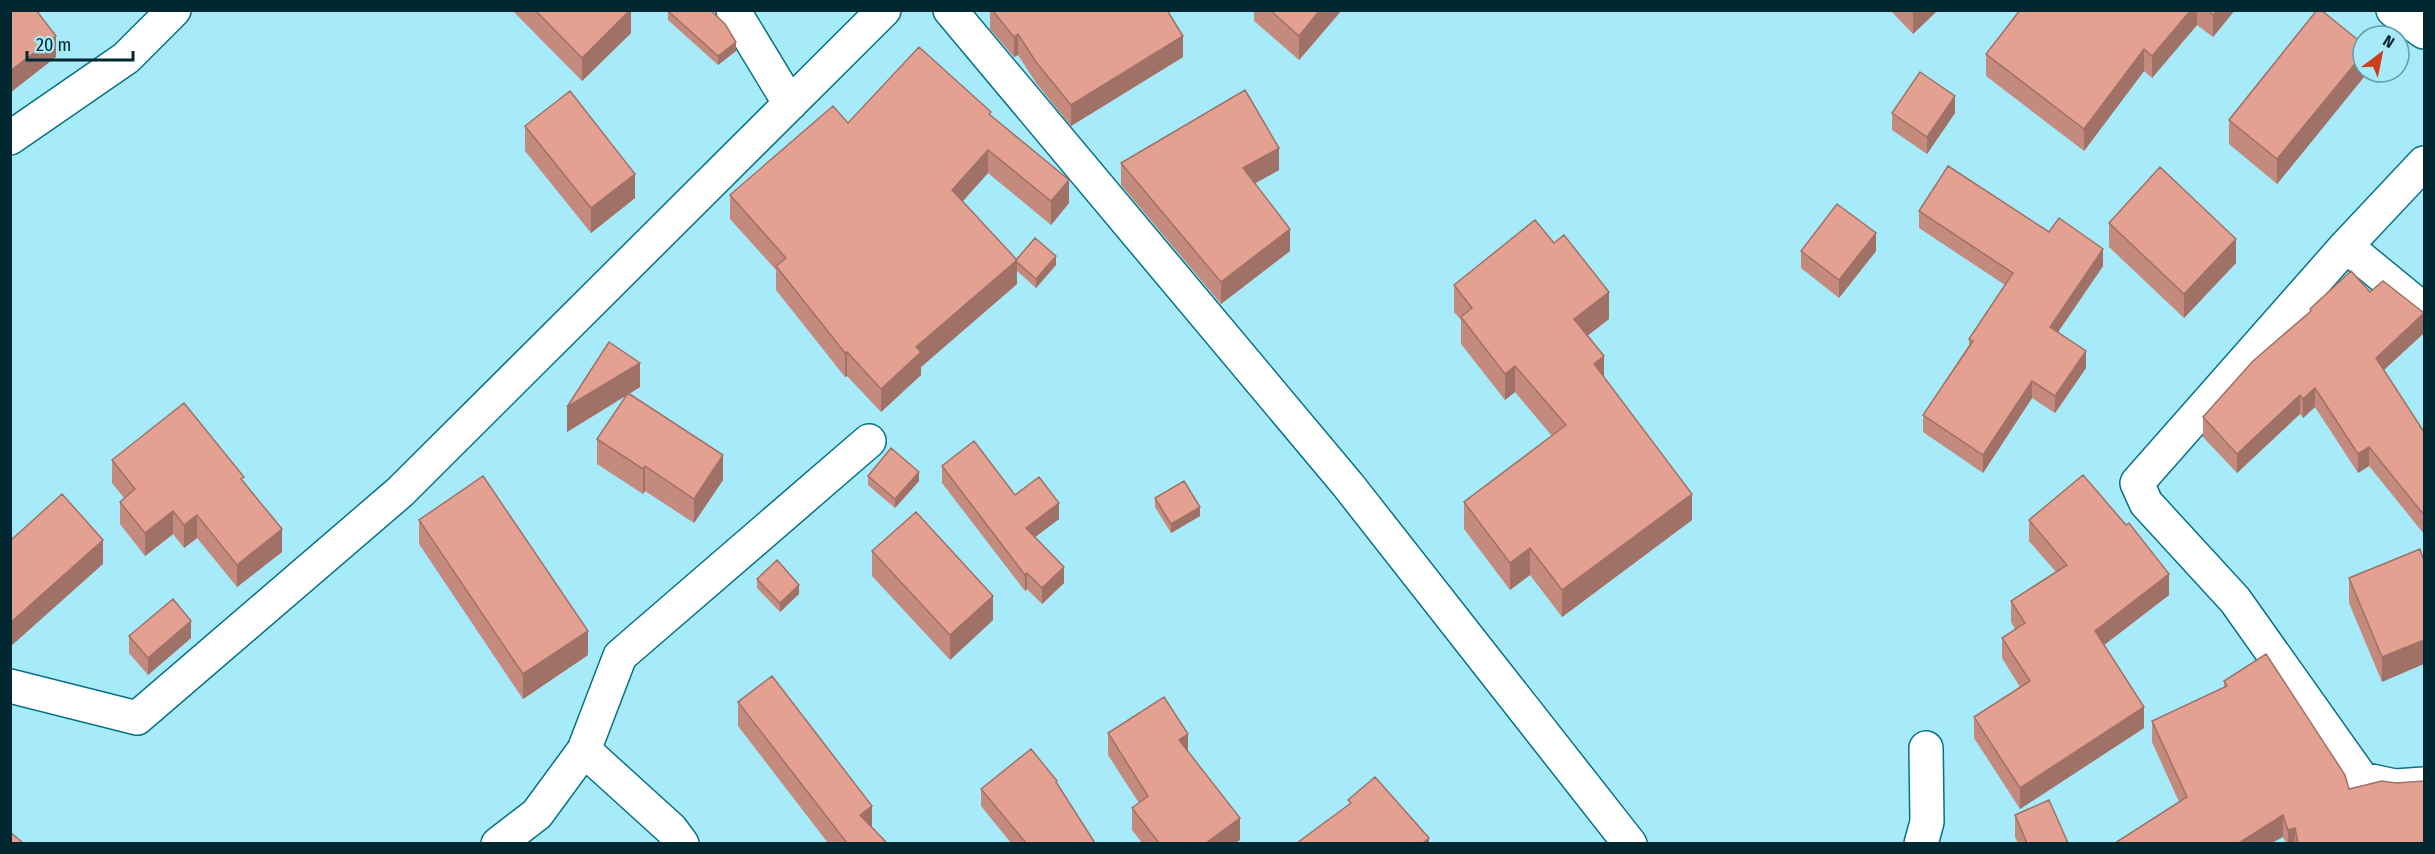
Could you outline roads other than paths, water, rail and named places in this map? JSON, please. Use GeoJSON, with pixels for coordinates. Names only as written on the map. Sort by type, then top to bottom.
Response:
{"type":"FeatureCollection","features":[{"type":"Feature","properties":{"kind":"street"},"geometry":{"type":"LineString","coordinates":[[10,138],[126,58],[174,10]]}},
{"type":"Feature","properties":{"kind":"street"},"geometry":{"type":"LineString","coordinates":[[733,10],[790,104]]}},
{"type":"Feature","properties":{"kind":"street"},"geometry":{"type":"LineString","coordinates":[[10,686],[137,718],[400,492],[884,10]]}},
{"type":"Feature","properties":{"kind":"street"},"geometry":{"type":"LineString","coordinates":[[950,10],[1348,485],[1630,843]]}},
{"type":"Feature","properties":{"kind":"street"},"geometry":{"type":"LineString","coordinates":[[2393,10],[2424,32]]}},
{"type":"Feature","properties":{"kind":"street"},"geometry":{"type":"LineString","coordinates":[[2424,163],[2346,246],[2137,483],[2146,503],[2235,600],[2362,779],[2394,786],[2424,784]]}},
{"type":"Feature","properties":{"kind":"street"},"geometry":{"type":"LineString","coordinates":[[2346,246],[2424,310]]}},
{"type":"Feature","properties":{"kind":"street"},"geometry":{"type":"LineString","coordinates":[[498,843],[537,814],[584,750],[620,656],[869,441]]}},
{"type":"Feature","properties":{"kind":"street"},"geometry":{"type":"LineString","coordinates":[[1921,843],[1927,822],[1926,748]]}},
{"type":"Feature","properties":{"kind":"street"},"geometry":{"type":"LineString","coordinates":[[584,750],[671,829],[682,843]]}}]}
